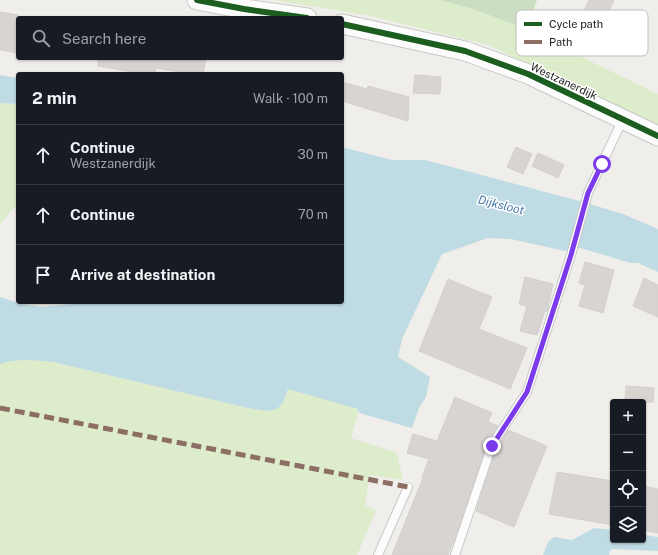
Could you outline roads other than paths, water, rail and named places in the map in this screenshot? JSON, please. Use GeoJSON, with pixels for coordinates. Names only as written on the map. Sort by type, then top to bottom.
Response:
{"type":"FeatureCollection","features":[{"type":"Feature","properties":{"kind":"street"},"geometry":{"type":"LineString","coordinates":[[197,0],[293,16]]}},
{"type":"Feature","properties":{"kind":"street","name":"Westzanerdijk"},"geometry":{"type":"LineString","coordinates":[[344,24],[466,51],[528,74],[658,136]]}},
{"type":"Feature","properties":{"kind":"lane"},"geometry":{"type":"LineString","coordinates":[[455,555],[492,446],[527,392],[571,255],[588,193],[623,119]]}},
{"type":"Feature","properties":{"kind":"lane"},"geometry":{"type":"LineString","coordinates":[[378,555],[408,487]]}},
{"type":"Feature","properties":{"kind":"water"},"geometry":{"type":"Polygon","coordinates":[[[0,75],[16,78],[16,104],[0,103],[0,75]]]}},
{"type":"Feature","properties":{"kind":"water","name":"Dijksloot"},"geometry":{"type":"Polygon","coordinates":[[[344,148],[392,160],[425,160],[583,202],[623,214],[658,229],[658,272],[638,263],[631,263],[580,248],[565,251],[511,239],[488,238],[442,254],[402,339],[398,357],[430,377],[426,397],[419,408],[412,428],[359,413],[358,409],[288,389],[280,406],[276,409],[267,411],[248,408],[53,362],[20,360],[0,364],[0,297],[16,302],[16,304],[41,307],[72,304],[344,304],[344,148]]]}},
{"type":"Feature","properties":{"kind":"water"},"geometry":{"type":"Polygon","coordinates":[[[594,528],[610,530],[610,543],[646,543],[646,535],[658,537],[658,551],[611,549],[609,555],[543,555],[548,542],[554,537],[572,540],[594,528]]]}}]}
